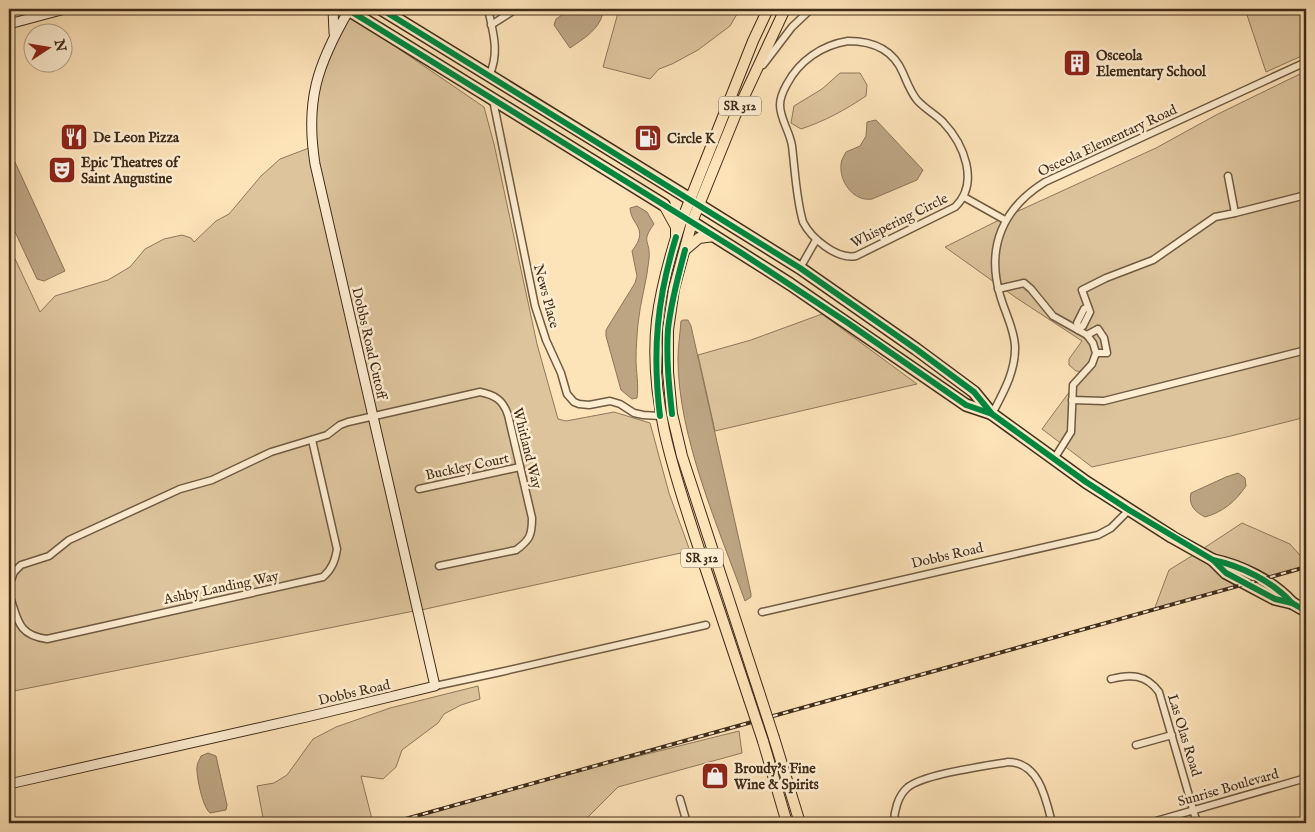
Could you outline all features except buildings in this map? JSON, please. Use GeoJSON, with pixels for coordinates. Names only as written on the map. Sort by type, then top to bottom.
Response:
{"type":"FeatureCollection","features":[{"type":"Feature","properties":{"kind":"highway"},"geometry":{"type":"LineString","coordinates":[[349,9],[664,205]]}},
{"type":"Feature","properties":{"kind":"highway"},"geometry":{"type":"LineString","coordinates":[[374,9],[380,14],[386,11],[800,268],[974,392],[992,414],[1129,510],[1212,560],[1226,573],[1275,599],[1292,603],[1306,611]]}},
{"type":"Feature","properties":{"kind":"highway"},"geometry":{"type":"LineString","coordinates":[[688,220],[790,284],[966,405],[992,414]]}},
{"type":"Feature","properties":{"kind":"main road","name":"SR 312"},"geometry":{"type":"LineString","coordinates":[[768,9],[688,220],[676,237],[666,274],[657,321],[656,369],[660,416],[673,467],[763,742],[787,823]]}},
{"type":"Feature","properties":{"kind":"main road","name":"SR 312"},"geometry":{"type":"LineString","coordinates":[[695,202],[785,9]]}},
{"type":"Feature","properties":{"kind":"main road"},"geometry":{"type":"LineString","coordinates":[[664,205],[688,220]]}},
{"type":"Feature","properties":{"kind":"main road"},"geometry":{"type":"LineString","coordinates":[[664,205],[676,227],[676,237]]}},
{"type":"Feature","properties":{"kind":"main road","name":"SR 312"},"geometry":{"type":"LineString","coordinates":[[688,220],[685,250],[671,309],[668,350],[672,414],[684,463],[800,823]]}},
{"type":"Feature","properties":{"kind":"main road"},"geometry":{"type":"LineString","coordinates":[[685,250],[700,238],[714,236]]}},
{"type":"Feature","properties":{"kind":"main road"},"geometry":{"type":"LineString","coordinates":[[660,416],[667,419],[678,460],[684,463]]}},
{"type":"Feature","properties":{"kind":"street"},"geometry":{"type":"LineString","coordinates":[[9,24],[65,9]]}},
{"type":"Feature","properties":{"kind":"street"},"geometry":{"type":"LineString","coordinates":[[333,9],[334,35]]}},
{"type":"Feature","properties":{"kind":"street","name":"Dobbs Road Cutoff"},"geometry":{"type":"LineString","coordinates":[[349,9],[334,35],[321,66],[310,128],[312,145],[435,686]]}},
{"type":"Feature","properties":{"kind":"street"},"geometry":{"type":"LineString","coordinates":[[488,9],[496,53],[489,76]]}},
{"type":"Feature","properties":{"kind":"street"},"geometry":{"type":"LineString","coordinates":[[491,25],[516,9]]}},
{"type":"Feature","properties":{"kind":"street"},"geometry":{"type":"LineString","coordinates":[[791,9],[801,11],[806,9]]}},
{"type":"Feature","properties":{"kind":"street"},"geometry":{"type":"LineString","coordinates":[[752,80],[781,40],[811,9]]}},
{"type":"Feature","properties":{"kind":"street","name":"Whispering Circle"},"geometry":{"type":"LineString","coordinates":[[856,41],[873,44],[887,51],[903,72],[913,94],[924,107],[944,124],[958,142],[968,172],[967,188],[964,197],[949,211],[850,258],[839,255],[816,240],[806,228],[801,215],[791,138],[781,112],[780,100],[789,80],[799,66],[820,50],[838,43],[856,41]]}},
{"type":"Feature","properties":{"kind":"street","name":"Osceola Elementary Road"},"geometry":{"type":"LineString","coordinates":[[992,414],[1010,378],[1015,348],[1012,327],[998,289],[995,274],[995,252],[1005,220],[1026,195],[1045,182],[1306,62]]}},
{"type":"Feature","properties":{"kind":"street","name":"News Place"},"geometry":{"type":"LineString","coordinates":[[493,100],[535,306],[546,340],[561,373],[567,394],[574,402],[579,404],[589,405],[610,401],[620,404],[634,413],[660,416]]}},
{"type":"Feature","properties":{"kind":"street"},"geometry":{"type":"LineString","coordinates":[[1228,176],[1235,213]]}},
{"type":"Feature","properties":{"kind":"street"},"geometry":{"type":"LineString","coordinates":[[1078,328],[1077,323],[1084,309],[1088,307],[1082,290],[1106,278],[1153,260],[1216,217],[1306,195]]}},
{"type":"Feature","properties":{"kind":"street","name":"Whispering Circle"},"geometry":{"type":"LineString","coordinates":[[964,197],[1005,220]]}},
{"type":"Feature","properties":{"kind":"street"},"geometry":{"type":"LineString","coordinates":[[800,268],[816,240]]}},
{"type":"Feature","properties":{"kind":"street"},"geometry":{"type":"LineString","coordinates":[[998,289],[1024,283],[1053,316],[1078,328],[1093,343],[1096,353],[1092,364],[1073,386],[1071,432],[1054,459]]}},
{"type":"Feature","properties":{"kind":"street"},"geometry":{"type":"LineString","coordinates":[[1087,335],[1098,329],[1104,338],[1107,353],[1096,353]]}},
{"type":"Feature","properties":{"kind":"street"},"geometry":{"type":"LineString","coordinates":[[1072,400],[1104,401],[1306,350]]}},
{"type":"Feature","properties":{"kind":"street","name":"Whitland Way"},"geometry":{"type":"LineString","coordinates":[[373,418],[480,392],[491,394],[499,398],[504,404],[532,518],[532,532],[526,543],[516,550],[438,566]]}},
{"type":"Feature","properties":{"kind":"street"},"geometry":{"type":"LineString","coordinates":[[9,586],[14,572],[21,565],[49,556],[69,540],[180,488],[212,480],[271,452],[327,435],[340,425],[373,418]]}},
{"type":"Feature","properties":{"kind":"street","name":"Ashby Landing Way"},"geometry":{"type":"LineString","coordinates":[[9,594],[20,624],[26,633],[47,639],[323,577],[335,561],[337,549],[312,440]]}},
{"type":"Feature","properties":{"kind":"street","name":"Buckley Court"},"geometry":{"type":"LineString","coordinates":[[419,489],[520,467]]}},
{"type":"Feature","properties":{"kind":"street","name":"Dobbs Road"},"geometry":{"type":"LineString","coordinates":[[762,612],[1098,535],[1120,521],[1129,510]]}},
{"type":"Feature","properties":{"kind":"street","name":"Dobbs Road"},"geometry":{"type":"LineString","coordinates":[[9,784],[706,625]]}},
{"type":"Feature","properties":{"kind":"street","name":"Las Olas Road"},"geometry":{"type":"LineString","coordinates":[[1111,680],[1136,676],[1153,684],[1161,696],[1197,823]]}},
{"type":"Feature","properties":{"kind":"street"},"geometry":{"type":"LineString","coordinates":[[1136,745],[1172,735]]}},
{"type":"Feature","properties":{"kind":"street"},"geometry":{"type":"LineString","coordinates":[[894,823],[895,810],[908,787],[942,775],[1015,762],[1023,765],[1032,773],[1043,792],[1052,823]]}},
{"type":"Feature","properties":{"kind":"street","name":"Sunrise Boulevard"},"geometry":{"type":"LineString","coordinates":[[1156,821],[1306,778]]}},
{"type":"Feature","properties":{"kind":"street"},"geometry":{"type":"LineString","coordinates":[[680,800],[687,823]]}},
{"type":"Feature","properties":{"kind":"shaded area"},"geometry":{"type":"Polygon","coordinates":[[[571,9],[601,9],[603,13],[594,29],[570,48],[554,25],[556,19],[571,9]]]}},
{"type":"Feature","properties":{"kind":"shaded area"},"geometry":{"type":"Polygon","coordinates":[[[619,9],[740,9],[730,26],[698,50],[659,69],[650,79],[603,67],[619,9]]]}},
{"type":"Feature","properties":{"kind":"shaded area"},"geometry":{"type":"Polygon","coordinates":[[[1245,9],[1306,9],[1306,54],[1266,72],[1245,9]]]}},
{"type":"Feature","properties":{"kind":"shaded area"},"geometry":{"type":"Polygon","coordinates":[[[349,17],[364,25],[484,107],[494,144],[537,344],[558,419],[566,421],[614,412],[650,423],[669,493],[690,551],[421,610],[318,164],[315,127],[318,88],[327,59],[349,17]]]}},
{"type":"Feature","properties":{"kind":"shaded area"},"geometry":{"type":"Polygon","coordinates":[[[1306,71],[1306,417],[1092,467],[1042,429],[1084,372],[1076,371],[1069,365],[1069,359],[1082,341],[1015,297],[945,247],[1003,218],[1156,148],[1216,115],[1306,71]]]}},
{"type":"Feature","properties":{"kind":"shaded area"},"geometry":{"type":"Polygon","coordinates":[[[840,73],[860,73],[867,85],[866,96],[835,115],[810,126],[801,129],[791,123],[794,106],[822,89],[840,73]]]}},
{"type":"Feature","properties":{"kind":"shaded area"},"geometry":{"type":"Polygon","coordinates":[[[876,120],[923,170],[917,180],[872,199],[865,199],[854,194],[845,184],[842,177],[841,162],[846,152],[860,146],[866,136],[867,122],[876,120]]]}},
{"type":"Feature","properties":{"kind":"shaded area"},"geometry":{"type":"Polygon","coordinates":[[[309,148],[414,611],[9,692],[9,246],[40,312],[55,296],[108,280],[130,267],[145,249],[164,239],[182,235],[191,238],[194,242],[216,221],[229,214],[261,176],[280,159],[309,148]]]}},
{"type":"Feature","properties":{"kind":"shaded area"},"geometry":{"type":"Polygon","coordinates":[[[9,149],[65,271],[44,281],[37,279],[9,219],[9,149]]]}},
{"type":"Feature","properties":{"kind":"shaded area"},"geometry":{"type":"Polygon","coordinates":[[[637,206],[647,212],[654,224],[647,238],[649,259],[639,316],[636,359],[638,393],[637,398],[632,399],[621,390],[606,330],[635,283],[637,276],[632,251],[637,243],[640,232],[630,208],[637,206]]]}},
{"type":"Feature","properties":{"kind":"shaded area"},"geometry":{"type":"Polygon","coordinates":[[[822,314],[917,384],[715,431],[698,355],[751,340],[822,314]]]}},
{"type":"Feature","properties":{"kind":"shaded area"},"geometry":{"type":"Polygon","coordinates":[[[688,320],[691,326],[746,571],[751,597],[745,601],[712,513],[692,451],[685,420],[678,359],[681,321],[688,320]]]}},
{"type":"Feature","properties":{"kind":"shaded area"},"geometry":{"type":"Polygon","coordinates":[[[1238,473],[1245,478],[1246,486],[1233,502],[1223,509],[1205,517],[1198,513],[1191,505],[1191,493],[1238,473]]]}},
{"type":"Feature","properties":{"kind":"shaded area"},"geometry":{"type":"Polygon","coordinates":[[[1242,523],[1290,544],[1306,562],[1306,567],[1265,579],[1201,550],[1242,523]]]}},
{"type":"Feature","properties":{"kind":"shaded area"},"geometry":{"type":"Polygon","coordinates":[[[1195,554],[1242,585],[1154,610],[1169,570],[1195,554]]]}},
{"type":"Feature","properties":{"kind":"shaded area"},"geometry":{"type":"Polygon","coordinates":[[[478,686],[480,699],[461,705],[444,714],[438,723],[402,750],[396,767],[383,779],[361,776],[373,823],[264,823],[257,786],[274,783],[287,775],[313,739],[336,727],[390,708],[478,686]]]}},
{"type":"Feature","properties":{"kind":"shaded area"},"geometry":{"type":"Polygon","coordinates":[[[739,731],[742,753],[618,787],[582,823],[393,823],[603,765],[739,731]]]}},
{"type":"Feature","properties":{"kind":"shaded area"},"geometry":{"type":"Polygon","coordinates":[[[208,753],[216,756],[227,805],[226,810],[210,813],[203,799],[197,771],[197,764],[201,756],[208,753]]]}},
{"type":"Feature","properties":{"kind":"railway"},"geometry":{"type":"LineString","coordinates":[[391,823],[1306,567]]}},
{"type":"Feature","properties":{"kind":"cycle path"},"geometry":{"type":"LineString","coordinates":[[347,9],[740,252],[848,323],[966,405],[992,414]]}},
{"type":"Feature","properties":{"kind":"cycle path"},"geometry":{"type":"LineString","coordinates":[[381,9],[800,268],[974,392],[992,414],[1086,482],[1129,510],[1213,560],[1226,573],[1275,599],[1292,603],[1306,611]]}},
{"type":"Feature","properties":{"kind":"cycle path"},"geometry":{"type":"LineString","coordinates":[[660,416],[656,369],[658,325],[664,282],[676,237]]}},
{"type":"Feature","properties":{"kind":"cycle path"},"geometry":{"type":"LineString","coordinates":[[672,414],[667,340],[673,299],[685,250]]}},
{"type":"Feature","properties":{"kind":"cycle path"},"geometry":{"type":"LineString","coordinates":[[1213,560],[1245,570],[1266,581],[1292,603]]}},
{"type":"Feature","properties":{"kind":"place","name":"Osceola Elementary School"},"geometry":{"type":"Point","coordinates":[1077,63]}},
{"type":"Feature","properties":{"kind":"place","name":"De Leon Pizza"},"geometry":{"type":"Point","coordinates":[74,137]}},
{"type":"Feature","properties":{"kind":"place","name":"Circle K"},"geometry":{"type":"Point","coordinates":[648,138]}},
{"type":"Feature","properties":{"kind":"place","name":"Epic Theatres of Saint Augustine"},"geometry":{"type":"Point","coordinates":[62,170]}},
{"type":"Feature","properties":{"kind":"place","name":"Broudy's Fine Wine & Spirits"},"geometry":{"type":"Point","coordinates":[715,776]}}]}
